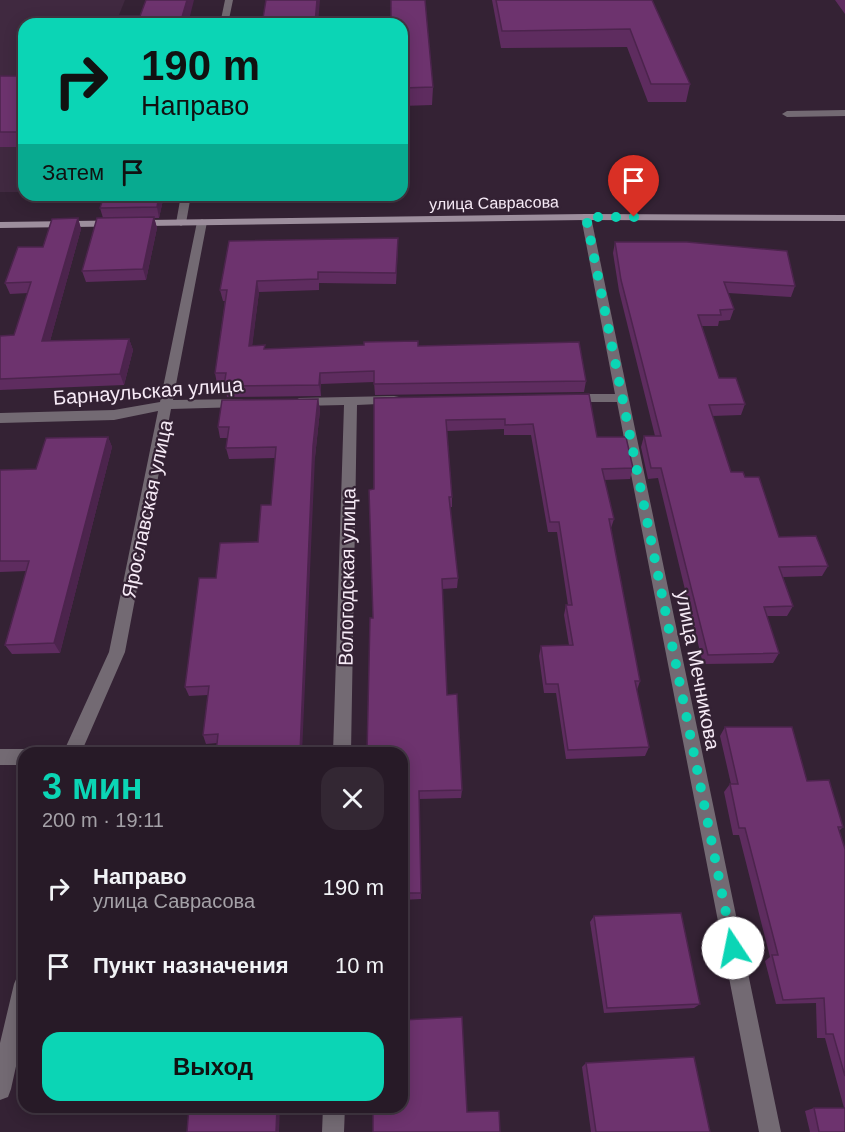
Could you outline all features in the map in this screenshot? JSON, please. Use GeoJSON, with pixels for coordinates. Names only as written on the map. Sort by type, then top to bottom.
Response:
{"type":"FeatureCollection","features":[{"type":"Feature","properties":{"kind":"street"},"geometry":{"type":"LineString","coordinates":[[226,18],[230,0]]}},
{"type":"Feature","properties":{"kind":"street"},"geometry":{"type":"LineString","coordinates":[[787,114],[845,113]]}},
{"type":"Feature","properties":{"kind":"street"},"geometry":{"type":"LineString","coordinates":[[181,223],[185,201]]}},
{"type":"Feature","properties":{"kind":"street","name":"улица Саврасова"},"geometry":{"type":"LineString","coordinates":[[0,225],[586,217],[845,218]]}},
{"type":"Feature","properties":{"kind":"street","name":"улица Мечникова"},"geometry":{"type":"LineString","coordinates":[[586,217],[770,1132]]}},
{"type":"Feature","properties":{"kind":"street","name":"Ярославская улица"},"geometry":{"type":"LineString","coordinates":[[75,747],[117,652],[168,405],[202,222]]}},
{"type":"Feature","properties":{"kind":"street"},"geometry":{"type":"LineString","coordinates":[[552,399],[622,398]]}},
{"type":"Feature","properties":{"kind":"street"},"geometry":{"type":"LineString","coordinates":[[282,402],[410,400]]}},
{"type":"Feature","properties":{"kind":"street","name":"Вологодская улица"},"geometry":{"type":"LineString","coordinates":[[342,747],[351,401]]}},
{"type":"Feature","properties":{"kind":"street","name":"Барнаульская улица"},"geometry":{"type":"LineString","coordinates":[[0,418],[114,415],[168,405],[260,403]]}},
{"type":"Feature","properties":{"kind":"street"},"geometry":{"type":"LineString","coordinates":[[0,757],[18,757]]}},
{"type":"Feature","properties":{"kind":"street"},"geometry":{"type":"LineString","coordinates":[[0,1089],[18,1010]]}},
{"type":"Feature","properties":{"kind":"street"},"geometry":{"type":"LineString","coordinates":[[333,1132],[334,1113]]}},
{"type":"Feature","properties":{"kind":"shaded area"},"geometry":{"type":"Polygon","coordinates":[[[0,0],[125,0],[119,15],[150,15],[149,18],[18,18],[18,192],[0,192],[0,0]]]}},
{"type":"Feature","properties":{"kind":"building"},"geometry":{"type":"Polygon","coordinates":[[[146,0],[187,0],[182,18],[139,18],[146,0]]]}},
{"type":"Feature","properties":{"kind":"building"},"geometry":{"type":"Polygon","coordinates":[[[266,0],[317,0],[316,18],[263,18],[266,0]]]}},
{"type":"Feature","properties":{"kind":"building"},"geometry":{"type":"Polygon","coordinates":[[[391,0],[425,0],[433,87],[408,88],[408,18],[391,18],[391,0]]]}},
{"type":"Feature","properties":{"kind":"building"},"geometry":{"type":"Polygon","coordinates":[[[496,0],[652,0],[690,84],[651,84],[630,29],[502,31],[496,0]]]}},
{"type":"Feature","properties":{"kind":"building"},"geometry":{"type":"Polygon","coordinates":[[[0,76],[18,76],[18,132],[0,132],[0,76]]]}},
{"type":"Feature","properties":{"kind":"building"},"geometry":{"type":"Polygon","coordinates":[[[102,201],[158,201],[157,207],[100,208],[102,201]]]}},
{"type":"Feature","properties":{"kind":"building"},"geometry":{"type":"Polygon","coordinates":[[[154,217],[143,269],[82,271],[97,218],[154,217]]]}},
{"type":"Feature","properties":{"kind":"building"},"geometry":{"type":"Polygon","coordinates":[[[78,218],[42,341],[129,339],[120,374],[0,379],[0,336],[14,335],[31,282],[5,283],[18,247],[43,247],[52,219],[78,218]]]}},
{"type":"Feature","properties":{"kind":"building"},"geometry":{"type":"Polygon","coordinates":[[[398,238],[396,273],[318,272],[318,279],[257,281],[249,346],[265,345],[264,349],[364,345],[364,342],[418,341],[418,346],[579,342],[586,381],[374,384],[374,371],[320,373],[319,385],[224,386],[226,373],[215,373],[227,290],[220,290],[229,241],[398,238]]]}},
{"type":"Feature","properties":{"kind":"building"},"geometry":{"type":"Polygon","coordinates":[[[615,242],[687,242],[787,251],[795,286],[724,282],[734,309],[720,310],[721,315],[698,315],[719,378],[736,378],[745,404],[709,405],[731,472],[743,472],[745,477],[759,477],[779,537],[816,536],[828,566],[779,567],[793,606],[764,607],[779,653],[708,655],[661,468],[651,468],[644,436],[661,436],[621,280],[615,242]]]}},
{"type":"Feature","properties":{"kind":"building"},"geometry":{"type":"Polygon","coordinates":[[[589,394],[597,437],[626,437],[633,468],[602,469],[614,519],[609,519],[640,681],[635,681],[649,747],[568,750],[558,684],[546,684],[541,646],[573,645],[566,605],[572,605],[559,522],[550,522],[533,424],[505,425],[505,419],[446,420],[452,497],[449,497],[458,578],[442,579],[447,695],[457,694],[462,790],[419,791],[421,893],[408,893],[408,747],[367,747],[370,618],[373,618],[369,490],[374,489],[374,398],[589,394]]]}},
{"type":"Feature","properties":{"kind":"building"},"geometry":{"type":"Polygon","coordinates":[[[318,399],[313,446],[300,747],[217,747],[218,734],[203,735],[209,686],[185,687],[199,578],[216,578],[220,543],[258,542],[261,505],[271,505],[276,447],[226,448],[229,427],[218,427],[222,400],[318,399]]]}},
{"type":"Feature","properties":{"kind":"building"},"geometry":{"type":"Polygon","coordinates":[[[108,437],[54,643],[5,645],[29,561],[0,561],[0,470],[36,469],[46,438],[108,437]]]}},
{"type":"Feature","properties":{"kind":"building"},"geometry":{"type":"Polygon","coordinates":[[[725,727],[792,727],[807,781],[829,780],[843,827],[838,827],[845,849],[845,1076],[833,1034],[826,1034],[824,998],[783,1000],[772,955],[778,955],[745,828],[739,828],[730,784],[738,784],[725,727]]]}},
{"type":"Feature","properties":{"kind":"building"},"geometry":{"type":"Polygon","coordinates":[[[681,913],[700,1004],[607,1008],[594,916],[681,913]]]}},
{"type":"Feature","properties":{"kind":"building"},"geometry":{"type":"Polygon","coordinates":[[[462,1017],[467,1112],[499,1111],[500,1132],[373,1132],[373,1113],[408,1113],[408,1020],[462,1017]]]}},
{"type":"Feature","properties":{"kind":"building"},"geometry":{"type":"Polygon","coordinates":[[[694,1057],[710,1132],[596,1132],[586,1063],[694,1057]]]}},
{"type":"Feature","properties":{"kind":"building"},"geometry":{"type":"Polygon","coordinates":[[[814,1108],[845,1108],[845,1132],[819,1132],[814,1108]]]}},
{"type":"Feature","properties":{"kind":"building"},"geometry":{"type":"Polygon","coordinates":[[[189,1113],[277,1113],[276,1132],[187,1132],[189,1113]]]}},
{"type":"Feature","properties":{"kind":"route"},"geometry":{"type":"LineString","coordinates":[[634,217],[586,217],[733,948]]}}]}
